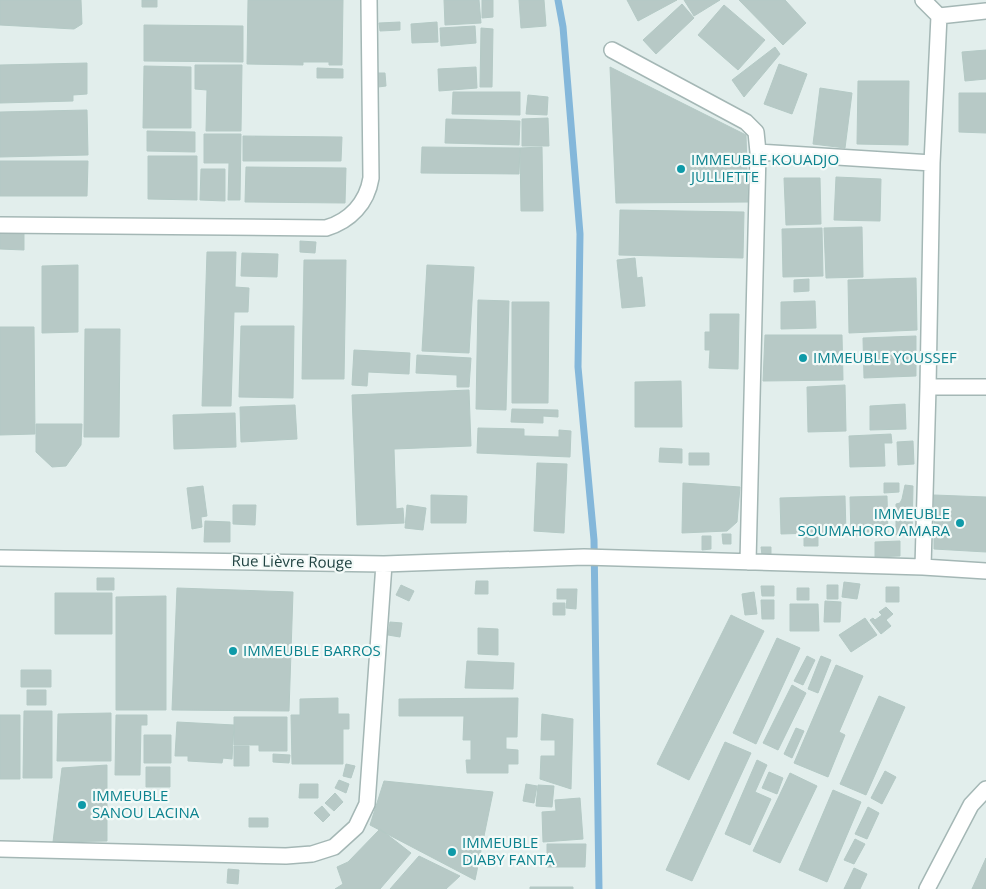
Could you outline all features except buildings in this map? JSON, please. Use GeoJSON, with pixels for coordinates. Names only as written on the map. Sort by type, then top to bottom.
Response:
{"type":"FeatureCollection","features":[{"type":"Feature","properties":{"kind":"street"},"geometry":{"type":"LineString","coordinates":[[0,225],[326,228],[342,222],[363,202],[369,192],[371,178],[369,0]]}},
{"type":"Feature","properties":{"kind":"street"},"geometry":{"type":"LineString","coordinates":[[923,0],[939,16],[932,162],[923,567]]}},
{"type":"Feature","properties":{"kind":"street"},"geometry":{"type":"LineString","coordinates":[[939,16],[986,11]]}},
{"type":"Feature","properties":{"kind":"street"},"geometry":{"type":"LineString","coordinates":[[612,50],[746,122],[756,132],[758,152],[748,562]]}},
{"type":"Feature","properties":{"kind":"street"},"geometry":{"type":"LineString","coordinates":[[758,152],[932,162]]}},
{"type":"Feature","properties":{"kind":"street"},"geometry":{"type":"LineString","coordinates":[[928,387],[986,387]]}},
{"type":"Feature","properties":{"kind":"street","name":"Rue Lièvre Rouge"},"geometry":{"type":"LineString","coordinates":[[0,558],[384,564],[584,557],[923,567],[986,571]]}},
{"type":"Feature","properties":{"kind":"street"},"geometry":{"type":"LineString","coordinates":[[0,849],[286,856],[312,854],[334,847],[356,827],[367,804],[384,564]]}},
{"type":"Feature","properties":{"kind":"street"},"geometry":{"type":"LineString","coordinates":[[927,889],[971,805],[986,788]]}},
{"type":"Feature","properties":{"kind":"waterway"},"geometry":{"type":"LineString","coordinates":[[558,0],[563,27],[580,234],[578,367],[594,540],[599,889]]}},
{"type":"Feature","properties":{"kind":"place","name":"IMMEUBLE KOUADJO JULLIETTE"},"geometry":{"type":"Point","coordinates":[681,169]}},
{"type":"Feature","properties":{"kind":"place","name":"IMMEUBLE YOUSSEF"},"geometry":{"type":"Point","coordinates":[803,358]}},
{"type":"Feature","properties":{"kind":"place","name":"IMMEUBLE SOUMAHORO AMARA"},"geometry":{"type":"Point","coordinates":[960,523]}},
{"type":"Feature","properties":{"kind":"place","name":"IMMEUBLE BARROS"},"geometry":{"type":"Point","coordinates":[233,651]}},
{"type":"Feature","properties":{"kind":"place","name":"IMMEUBLE SANOU LACINA"},"geometry":{"type":"Point","coordinates":[82,805]}},
{"type":"Feature","properties":{"kind":"place","name":"IMMEUBLE DIABY FANTA"},"geometry":{"type":"Point","coordinates":[452,852]}}]}
